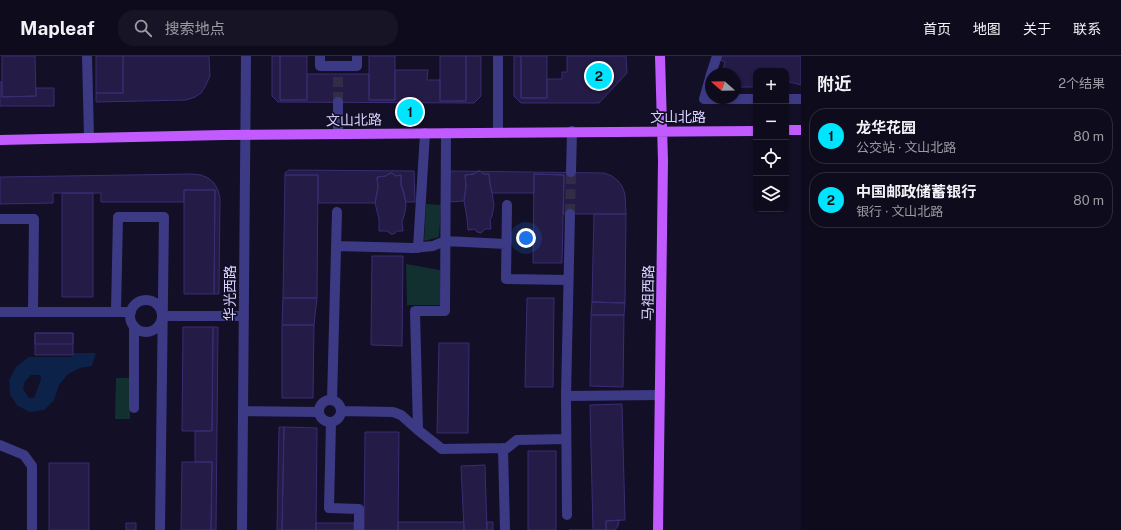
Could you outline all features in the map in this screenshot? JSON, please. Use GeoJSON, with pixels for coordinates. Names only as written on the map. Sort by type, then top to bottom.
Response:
{"type":"FeatureCollection","features":[{"type":"Feature","properties":{"kind":"main road","name":"马祖西路"},"geometry":{"type":"LineString","coordinates":[[658,530],[664,161],[660,56]]}},
{"type":"Feature","properties":{"kind":"main road"},"geometry":{"type":"LineString","coordinates":[[789,130],[801,130]]}},
{"type":"Feature","properties":{"kind":"main road","name":"文山北路"},"geometry":{"type":"LineString","coordinates":[[0,140],[245,135],[753,131]]}},
{"type":"Feature","properties":{"kind":"street"},"geometry":{"type":"LineString","coordinates":[[87,56],[88,138]]}},
{"type":"Feature","properties":{"kind":"street","name":"华光西路"},"geometry":{"type":"LineString","coordinates":[[242,530],[246,56]]}},
{"type":"Feature","properties":{"kind":"street"},"geometry":{"type":"LineString","coordinates":[[320,56],[320,66],[338,70],[357,66],[357,56]]}},
{"type":"Feature","properties":{"kind":"street"},"geometry":{"type":"LineString","coordinates":[[498,56],[498,132]]}},
{"type":"Feature","properties":{"kind":"street"},"geometry":{"type":"LineString","coordinates":[[713,68],[717,56]]}},
{"type":"Feature","properties":{"kind":"street"},"geometry":{"type":"LineString","coordinates":[[741,99],[753,99]]}},
{"type":"Feature","properties":{"kind":"street"},"geometry":{"type":"LineString","coordinates":[[789,99],[801,99]]}},
{"type":"Feature","properties":{"kind":"street"},"geometry":{"type":"LineString","coordinates":[[338,102],[338,134]]}},
{"type":"Feature","properties":{"kind":"street"},"geometry":{"type":"LineString","coordinates":[[571,172],[572,132]]}},
{"type":"Feature","properties":{"kind":"street"},"geometry":{"type":"LineString","coordinates":[[418,248],[424,133]]}},
{"type":"Feature","properties":{"kind":"street"},"geometry":{"type":"LineString","coordinates":[[418,430],[414,311],[445,312],[446,133]]}},
{"type":"Feature","properties":{"kind":"street"},"geometry":{"type":"LineString","coordinates":[[507,204],[506,279],[568,280]]}},
{"type":"Feature","properties":{"kind":"street"},"geometry":{"type":"LineString","coordinates":[[332,400],[337,212]]}},
{"type":"Feature","properties":{"kind":"street"},"geometry":{"type":"LineString","coordinates":[[567,516],[566,396],[570,214]]}},
{"type":"Feature","properties":{"kind":"street"},"geometry":{"type":"LineString","coordinates":[[116,311],[118,217],[164,217],[160,530]]}},
{"type":"Feature","properties":{"kind":"street"},"geometry":{"type":"LineString","coordinates":[[0,219],[34,219],[33,312]]}},
{"type":"Feature","properties":{"kind":"street"},"geometry":{"type":"LineString","coordinates":[[336,246],[418,248],[433,246],[445,241],[506,244]]}},
{"type":"Feature","properties":{"kind":"street"},"geometry":{"type":"LineString","coordinates":[[134,326],[139,330],[144,331],[154,330],[158,326],[162,316],[162,311],[156,302],[146,299],[141,300],[136,303],[131,312],[130,317],[134,326],[134,408]]}},
{"type":"Feature","properties":{"kind":"street"},"geometry":{"type":"LineString","coordinates":[[0,312],[131,312]]}},
{"type":"Feature","properties":{"kind":"street"},"geometry":{"type":"LineString","coordinates":[[162,316],[244,316]]}},
{"type":"Feature","properties":{"kind":"street"},"geometry":{"type":"LineString","coordinates":[[566,396],[660,395]]}},
{"type":"Feature","properties":{"kind":"street"},"geometry":{"type":"LineString","coordinates":[[327,400],[337,402],[341,406],[342,411],[340,417],[336,421],[331,422],[327,422],[323,419],[319,412],[320,407],[327,400]]}},
{"type":"Feature","properties":{"kind":"street"},"geometry":{"type":"LineString","coordinates":[[243,411],[319,412]]}},
{"type":"Feature","properties":{"kind":"street"},"geometry":{"type":"LineString","coordinates":[[342,411],[393,412],[401,415],[442,449],[508,448],[517,440],[566,439]]}},
{"type":"Feature","properties":{"kind":"street"},"geometry":{"type":"LineString","coordinates":[[331,422],[329,508],[360,509],[359,530]]}},
{"type":"Feature","properties":{"kind":"street"},"geometry":{"type":"LineString","coordinates":[[0,445],[24,455],[32,466],[32,530]]}},
{"type":"Feature","properties":{"kind":"street"},"geometry":{"type":"LineString","coordinates":[[503,448],[505,530]]}},
{"type":"Feature","properties":{"kind":"green space"},"geometry":{"type":"Polygon","coordinates":[[[426,204],[441,205],[439,237],[424,241],[426,204]]]}},
{"type":"Feature","properties":{"kind":"green space"},"geometry":{"type":"Polygon","coordinates":[[[406,264],[440,270],[440,305],[407,305],[406,264]]]}},
{"type":"Feature","properties":{"kind":"green space"},"geometry":{"type":"Polygon","coordinates":[[[116,378],[130,378],[130,419],[115,419],[116,378]]]}},
{"type":"Feature","properties":{"kind":"water"},"geometry":{"type":"Polygon","coordinates":[[[73,353],[96,353],[92,366],[80,368],[68,374],[59,385],[54,400],[44,410],[30,412],[18,406],[10,395],[9,380],[16,367],[29,357],[72,357],[73,353]],[[31,375],[25,381],[23,389],[29,398],[34,398],[41,379],[40,375],[31,375]]]}},
{"type":"Feature","properties":{"kind":"building"},"geometry":{"type":"Polygon","coordinates":[[[2,56],[35,56],[36,96],[2,97],[2,56]]]}},
{"type":"Feature","properties":{"kind":"building"},"geometry":{"type":"Polygon","coordinates":[[[96,56],[123,56],[123,93],[96,93],[96,56]]]}},
{"type":"Feature","properties":{"kind":"building"},"geometry":{"type":"Polygon","coordinates":[[[123,56],[209,56],[210,76],[201,93],[186,100],[96,102],[96,93],[123,93],[123,56]]]}},
{"type":"Feature","properties":{"kind":"building"},"geometry":{"type":"Polygon","coordinates":[[[272,56],[280,56],[280,100],[307,100],[307,74],[369,74],[369,100],[395,100],[395,70],[428,70],[427,80],[440,80],[440,101],[466,101],[466,56],[481,56],[481,96],[474,103],[278,102],[272,96],[272,56]]]}},
{"type":"Feature","properties":{"kind":"building"},"geometry":{"type":"Polygon","coordinates":[[[280,56],[307,56],[307,100],[280,100],[280,56]]]}},
{"type":"Feature","properties":{"kind":"building"},"geometry":{"type":"Polygon","coordinates":[[[369,56],[395,56],[395,100],[369,100],[369,56]]]}},
{"type":"Feature","properties":{"kind":"building"},"geometry":{"type":"Polygon","coordinates":[[[440,56],[466,56],[466,101],[440,101],[440,56]]]}},
{"type":"Feature","properties":{"kind":"building"},"geometry":{"type":"Polygon","coordinates":[[[514,56],[521,56],[521,98],[547,98],[547,79],[562,79],[562,72],[567,72],[567,56],[626,56],[627,73],[599,103],[521,103],[514,96],[514,56]]]}},
{"type":"Feature","properties":{"kind":"building"},"geometry":{"type":"Polygon","coordinates":[[[521,56],[547,56],[547,98],[521,98],[521,56]]]}},
{"type":"Feature","properties":{"kind":"building"},"geometry":{"type":"Polygon","coordinates":[[[721,56],[801,56],[801,85],[789,82],[789,68],[753,68],[753,87],[741,87],[741,68],[724,68],[725,62],[720,60],[721,56]]]}},
{"type":"Feature","properties":{"kind":"building"},"geometry":{"type":"Polygon","coordinates":[[[0,82],[2,82],[2,97],[36,96],[36,88],[54,88],[54,106],[0,106],[0,82]]]}},
{"type":"Feature","properties":{"kind":"building"},"geometry":{"type":"Polygon","coordinates":[[[289,170],[414,171],[415,202],[406,202],[401,185],[401,175],[396,176],[392,173],[386,176],[377,177],[378,187],[375,203],[318,203],[318,175],[285,175],[285,173],[289,170]]]}},
{"type":"Feature","properties":{"kind":"building"},"geometry":{"type":"Polygon","coordinates":[[[450,171],[478,171],[474,174],[465,175],[466,186],[464,201],[449,202],[450,171]]]}},
{"type":"Feature","properties":{"kind":"building"},"geometry":{"type":"Polygon","coordinates":[[[478,171],[484,174],[489,174],[494,205],[490,220],[491,229],[485,229],[481,233],[477,232],[475,229],[468,230],[464,201],[466,186],[465,175],[474,174],[478,171]]]}},
{"type":"Feature","properties":{"kind":"building"},"geometry":{"type":"Polygon","coordinates":[[[481,171],[604,173],[612,176],[622,186],[625,194],[626,214],[563,214],[564,175],[534,174],[534,193],[492,193],[489,174],[484,174],[481,171]]]}},
{"type":"Feature","properties":{"kind":"building"},"geometry":{"type":"Polygon","coordinates":[[[390,173],[396,176],[401,175],[401,185],[406,206],[402,222],[403,231],[397,231],[394,234],[387,231],[379,231],[379,219],[375,203],[378,187],[377,177],[386,176],[390,173]]]}},
{"type":"Feature","properties":{"kind":"building"},"geometry":{"type":"Polygon","coordinates":[[[534,174],[564,175],[562,263],[533,263],[534,174]]]}},
{"type":"Feature","properties":{"kind":"building"},"geometry":{"type":"Polygon","coordinates":[[[201,175],[214,183],[220,198],[219,294],[214,294],[215,190],[184,190],[184,202],[101,202],[101,193],[53,193],[53,203],[0,204],[0,177],[201,175]]]}},
{"type":"Feature","properties":{"kind":"building"},"geometry":{"type":"Polygon","coordinates":[[[285,175],[318,175],[317,298],[283,298],[285,175]]]}},
{"type":"Feature","properties":{"kind":"building"},"geometry":{"type":"Polygon","coordinates":[[[184,190],[215,190],[214,294],[184,294],[184,190]]]}},
{"type":"Feature","properties":{"kind":"building"},"geometry":{"type":"Polygon","coordinates":[[[62,193],[93,193],[93,297],[62,297],[62,193]]]}},
{"type":"Feature","properties":{"kind":"building"},"geometry":{"type":"Polygon","coordinates":[[[594,214],[626,214],[625,303],[592,302],[594,214]]]}},
{"type":"Feature","properties":{"kind":"building"},"geometry":{"type":"Polygon","coordinates":[[[372,256],[403,256],[402,346],[371,345],[372,256]]]}},
{"type":"Feature","properties":{"kind":"building"},"geometry":{"type":"Polygon","coordinates":[[[283,298],[317,298],[314,325],[282,325],[283,298]]]}},
{"type":"Feature","properties":{"kind":"building"},"geometry":{"type":"Polygon","coordinates":[[[527,298],[554,298],[553,387],[525,387],[527,298]]]}},
{"type":"Feature","properties":{"kind":"building"},"geometry":{"type":"Polygon","coordinates":[[[592,302],[625,303],[624,315],[591,315],[592,302]]]}},
{"type":"Feature","properties":{"kind":"building"},"geometry":{"type":"Polygon","coordinates":[[[591,315],[624,315],[623,387],[590,386],[591,315]]]}},
{"type":"Feature","properties":{"kind":"building"},"geometry":{"type":"Polygon","coordinates":[[[282,325],[314,325],[313,398],[282,398],[282,325]]]}},
{"type":"Feature","properties":{"kind":"building"},"geometry":{"type":"Polygon","coordinates":[[[183,327],[213,327],[212,431],[182,431],[183,327]]]}},
{"type":"Feature","properties":{"kind":"building"},"geometry":{"type":"Polygon","coordinates":[[[213,327],[218,327],[216,530],[211,530],[212,462],[195,462],[195,431],[212,431],[213,327]]]}},
{"type":"Feature","properties":{"kind":"building"},"geometry":{"type":"Polygon","coordinates":[[[35,333],[73,333],[73,344],[35,344],[35,333]]]}},
{"type":"Feature","properties":{"kind":"building"},"geometry":{"type":"Polygon","coordinates":[[[35,333],[73,333],[73,355],[35,355],[35,333]]]}},
{"type":"Feature","properties":{"kind":"building"},"geometry":{"type":"Polygon","coordinates":[[[439,343],[469,343],[468,433],[437,433],[439,343]]]}},
{"type":"Feature","properties":{"kind":"building"},"geometry":{"type":"Polygon","coordinates":[[[622,404],[625,520],[606,521],[606,530],[593,530],[590,405],[622,404]]]}},
{"type":"Feature","properties":{"kind":"building"},"geometry":{"type":"Polygon","coordinates":[[[279,427],[284,427],[282,530],[277,530],[279,427]]]}},
{"type":"Feature","properties":{"kind":"building"},"geometry":{"type":"Polygon","coordinates":[[[284,427],[317,428],[316,530],[282,530],[284,427]]]}},
{"type":"Feature","properties":{"kind":"building"},"geometry":{"type":"Polygon","coordinates":[[[365,432],[399,432],[398,530],[364,530],[365,432]]]}},
{"type":"Feature","properties":{"kind":"building"},"geometry":{"type":"Polygon","coordinates":[[[528,451],[556,451],[556,530],[528,530],[528,451]]]}},
{"type":"Feature","properties":{"kind":"building"},"geometry":{"type":"Polygon","coordinates":[[[182,462],[212,462],[211,530],[181,530],[182,462]]]}},
{"type":"Feature","properties":{"kind":"building"},"geometry":{"type":"Polygon","coordinates":[[[49,463],[89,463],[89,530],[49,530],[49,463]]]}},
{"type":"Feature","properties":{"kind":"building"},"geometry":{"type":"Polygon","coordinates":[[[485,465],[487,530],[464,530],[461,466],[485,465]]]}},
{"type":"Feature","properties":{"kind":"building"},"geometry":{"type":"Polygon","coordinates":[[[619,520],[618,526],[615,530],[606,530],[606,521],[619,520]]]}},
{"type":"Feature","properties":{"kind":"building"},"geometry":{"type":"Polygon","coordinates":[[[398,522],[464,522],[464,530],[398,530],[398,522]]]}},
{"type":"Feature","properties":{"kind":"building"},"geometry":{"type":"Polygon","coordinates":[[[487,522],[493,522],[493,530],[487,530],[487,522]]]}},
{"type":"Feature","properties":{"kind":"building"},"geometry":{"type":"Polygon","coordinates":[[[126,523],[136,523],[136,530],[126,530],[126,523]]]}},
{"type":"Feature","properties":{"kind":"building"},"geometry":{"type":"Polygon","coordinates":[[[316,523],[354,523],[354,530],[316,530],[316,523]]]}},
{"type":"Feature","properties":{"kind":"tunnel"},"geometry":{"type":"LineString","coordinates":[[338,74],[338,102]]}},
{"type":"Feature","properties":{"kind":"tunnel"},"geometry":{"type":"LineString","coordinates":[[570,214],[571,172]]}},
{"type":"Feature","properties":{"kind":"place","name":"中国邮政储蓄银行"},"geometry":{"type":"Point","coordinates":[599,76]}},
{"type":"Feature","properties":{"kind":"place","name":"龙华花园"},"geometry":{"type":"Point","coordinates":[410,112]}}]}
